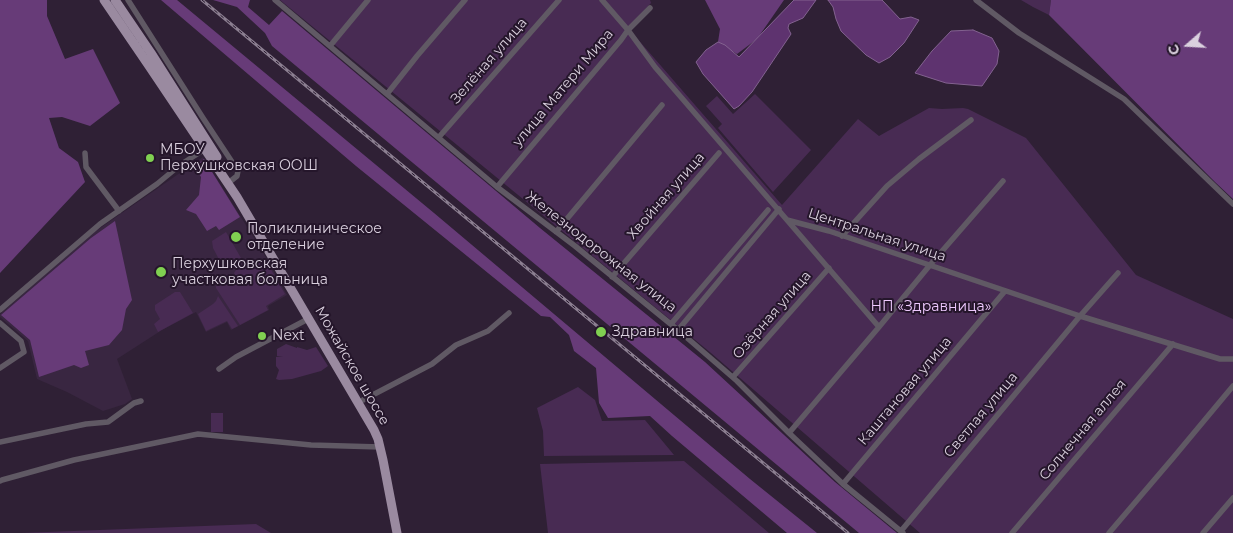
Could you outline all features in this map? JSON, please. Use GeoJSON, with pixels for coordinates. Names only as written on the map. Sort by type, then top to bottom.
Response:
{"type":"FeatureCollection","features":[{"type":"Feature","properties":{"kind":"main road","name":"Можайское шоссе"},"geometry":{"type":"LineString","coordinates":[[104,0],[237,197],[374,430],[380,447],[397,533]]}},
{"type":"Feature","properties":{"kind":"main road","name":"Можайское шоссе"},"geometry":{"type":"LineString","coordinates":[[115,0],[138,32],[232,180],[378,427],[386,445],[402,533]]}},
{"type":"Feature","properties":{"kind":"street"},"geometry":{"type":"LineString","coordinates":[[128,0],[238,172],[237,176],[232,180]]}},
{"type":"Feature","properties":{"kind":"street","name":"Железнодорожная улица"},"geometry":{"type":"LineString","coordinates":[[275,0],[497,187],[575,246],[671,324],[733,377],[843,484],[902,532]]}},
{"type":"Feature","properties":{"kind":"street"},"geometry":{"type":"LineString","coordinates":[[330,46],[368,0]]}},
{"type":"Feature","properties":{"kind":"street"},"geometry":{"type":"LineString","coordinates":[[387,94],[465,0]]}},
{"type":"Feature","properties":{"kind":"street","name":"Зелёная улица"},"geometry":{"type":"LineString","coordinates":[[439,138],[559,0]]}},
{"type":"Feature","properties":{"kind":"street","name":"Центральная улица"},"geometry":{"type":"LineString","coordinates":[[602,0],[661,73],[788,220],[842,236],[1080,316],[1220,359],[1233,359]]}},
{"type":"Feature","properties":{"kind":"street"},"geometry":{"type":"LineString","coordinates":[[976,0],[1019,33],[1124,99],[1233,204]]}},
{"type":"Feature","properties":{"kind":"street","name":"улица Матери Мира"},"geometry":{"type":"LineString","coordinates":[[497,187],[628,30],[650,8]]}},
{"type":"Feature","properties":{"kind":"street"},"geometry":{"type":"LineString","coordinates":[[556,232],[662,105]]}},
{"type":"Feature","properties":{"kind":"street"},"geometry":{"type":"LineString","coordinates":[[842,236],[887,186],[971,120]]}},
{"type":"Feature","properties":{"kind":"street"},"geometry":{"type":"LineString","coordinates":[[0,310],[100,224],[205,149]]}},
{"type":"Feature","properties":{"kind":"street"},"geometry":{"type":"LineString","coordinates":[[85,153],[86,168],[119,211]]}},
{"type":"Feature","properties":{"kind":"street","name":"Хвойная улица"},"geometry":{"type":"LineString","coordinates":[[612,277],[719,153]]}},
{"type":"Feature","properties":{"kind":"street"},"geometry":{"type":"LineString","coordinates":[[789,433],[1003,181]]}},
{"type":"Feature","properties":{"kind":"street"},"geometry":{"type":"LineString","coordinates":[[678,330],[779,209]]}},
{"type":"Feature","properties":{"kind":"street"},"geometry":{"type":"LineString","coordinates":[[671,324],[768,210]]}},
{"type":"Feature","properties":{"kind":"street"},"geometry":{"type":"LineString","coordinates":[[788,220],[879,327]]}},
{"type":"Feature","properties":{"kind":"street","name":"Озёрная улица"},"geometry":{"type":"LineString","coordinates":[[733,377],[829,268]]}},
{"type":"Feature","properties":{"kind":"street","name":"Светлая улица"},"geometry":{"type":"LineString","coordinates":[[902,532],[1080,316],[1118,273]]}},
{"type":"Feature","properties":{"kind":"street","name":"Каштановая улица"},"geometry":{"type":"LineString","coordinates":[[843,484],[1005,291]]}},
{"type":"Feature","properties":{"kind":"street"},"geometry":{"type":"LineString","coordinates":[[363,400],[432,364],[456,345],[488,331],[509,314]]}},
{"type":"Feature","properties":{"kind":"street"},"geometry":{"type":"LineString","coordinates":[[219,370],[236,357],[308,319]]}},
{"type":"Feature","properties":{"kind":"street"},"geometry":{"type":"LineString","coordinates":[[0,323],[21,341],[24,352],[0,368]]}},
{"type":"Feature","properties":{"kind":"street","name":"Солнечная аллея"},"geometry":{"type":"LineString","coordinates":[[1012,533],[1173,344]]}},
{"type":"Feature","properties":{"kind":"street"},"geometry":{"type":"LineString","coordinates":[[1109,533],[1233,386]]}},
{"type":"Feature","properties":{"kind":"street"},"geometry":{"type":"LineString","coordinates":[[0,442],[86,424],[108,422],[134,403],[141,401]]}},
{"type":"Feature","properties":{"kind":"street"},"geometry":{"type":"LineString","coordinates":[[0,481],[74,460],[198,434],[311,445],[380,447]]}},
{"type":"Feature","properties":{"kind":"street"},"geometry":{"type":"LineString","coordinates":[[1203,533],[1233,498]]}},
{"type":"Feature","properties":{"kind":"shaded area"},"geometry":{"type":"Polygon","coordinates":[[[0,0],[47,0],[47,16],[65,59],[93,49],[120,103],[90,126],[62,117],[49,118],[59,148],[78,162],[85,182],[0,273],[0,0]]]}},
{"type":"Feature","properties":{"kind":"shaded area"},"geometry":{"type":"Polygon","coordinates":[[[161,0],[177,0],[817,533],[787,533],[650,416],[608,418],[599,403],[596,368],[574,351],[569,335],[550,317],[541,316],[356,166],[161,0]]]}},
{"type":"Feature","properties":{"kind":"shaded area"},"geometry":{"type":"Polygon","coordinates":[[[213,0],[250,0],[248,7],[269,25],[282,11],[540,228],[705,362],[835,482],[897,533],[859,533],[272,46],[265,33],[237,7],[213,0]]]}},
{"type":"Feature","properties":{"kind":"shaded area"},"geometry":{"type":"Polygon","coordinates":[[[705,0],[784,0],[757,39],[737,54],[718,42],[720,29],[705,0]]]}},
{"type":"Feature","properties":{"kind":"shaded area"},"geometry":{"type":"Polygon","coordinates":[[[794,0],[816,0],[803,18],[789,24],[788,28],[791,34],[752,92],[734,109],[703,74],[696,62],[706,50],[718,42],[725,45],[739,57],[794,0]]]}},
{"type":"Feature","properties":{"kind":"shaded area"},"geometry":{"type":"Polygon","coordinates":[[[828,0],[882,0],[900,19],[911,17],[919,20],[904,43],[890,57],[879,63],[866,55],[841,31],[833,7],[828,0]]]}},
{"type":"Feature","properties":{"kind":"shaded area"},"geometry":{"type":"Polygon","coordinates":[[[1051,0],[1233,0],[1233,199],[1049,15],[1051,0]]]}},
{"type":"Feature","properties":{"kind":"shaded area"},"geometry":{"type":"Polygon","coordinates":[[[973,30],[992,38],[999,51],[997,64],[982,86],[946,83],[915,73],[951,31],[973,30]]]}},
{"type":"Feature","properties":{"kind":"shaded area","name":"Перхушковская участковая больница"},"geometry":{"type":"Polygon","coordinates":[[[203,157],[261,249],[287,295],[268,306],[269,310],[231,330],[227,322],[206,332],[196,312],[162,330],[117,359],[132,399],[125,404],[103,411],[37,379],[28,341],[0,317],[0,314],[90,235],[203,157]]]}},
{"type":"Feature","properties":{"kind":"shaded area"},"geometry":{"type":"Polygon","coordinates":[[[204,159],[240,217],[219,230],[216,226],[207,231],[196,214],[186,210],[199,195],[201,177],[194,167],[204,159]]]}},
{"type":"Feature","properties":{"kind":"shaded area"},"geometry":{"type":"Polygon","coordinates":[[[115,221],[132,300],[126,309],[122,330],[109,345],[85,351],[89,365],[81,368],[74,365],[39,377],[30,340],[1,315],[91,238],[115,221]]]}},
{"type":"Feature","properties":{"kind":"green space","name":"НП «Здравница»"},"geometry":{"type":"Polygon","coordinates":[[[280,0],[650,0],[651,3],[628,28],[782,205],[858,119],[879,136],[929,108],[963,108],[1026,138],[1136,275],[1233,319],[1233,533],[920,533],[711,353],[280,0]]]}},
{"type":"Feature","properties":{"kind":"green space"},"geometry":{"type":"Polygon","coordinates":[[[1021,0],[1051,0],[1049,15],[1033,7],[1021,0]]]}},
{"type":"Feature","properties":{"kind":"green space"},"geometry":{"type":"Polygon","coordinates":[[[755,94],[811,150],[773,192],[718,128],[722,124],[706,106],[717,96],[733,114],[755,94]]]}},
{"type":"Feature","properties":{"kind":"green space"},"geometry":{"type":"Polygon","coordinates":[[[226,232],[241,258],[224,269],[213,248],[212,241],[226,232]]]}},
{"type":"Feature","properties":{"kind":"green space"},"geometry":{"type":"Polygon","coordinates":[[[265,259],[285,294],[266,306],[268,310],[240,325],[216,288],[216,282],[228,274],[235,275],[236,270],[250,261],[256,265],[265,259]]]}},
{"type":"Feature","properties":{"kind":"green space"},"geometry":{"type":"Polygon","coordinates":[[[175,292],[180,292],[193,313],[158,332],[154,324],[160,319],[155,310],[155,305],[175,292]]]}},
{"type":"Feature","properties":{"kind":"green space"},"geometry":{"type":"Polygon","coordinates":[[[218,296],[238,326],[232,329],[227,321],[206,331],[198,314],[213,304],[218,296]]]}},
{"type":"Feature","properties":{"kind":"green space"},"geometry":{"type":"Polygon","coordinates":[[[286,344],[307,350],[316,347],[328,366],[321,371],[292,379],[276,379],[279,370],[276,366],[276,357],[283,356],[277,356],[277,349],[286,344]]]}},
{"type":"Feature","properties":{"kind":"green space"},"geometry":{"type":"Polygon","coordinates":[[[578,387],[595,400],[602,421],[645,420],[674,455],[544,456],[543,431],[537,408],[578,387]]]}},
{"type":"Feature","properties":{"kind":"green space"},"geometry":{"type":"Polygon","coordinates":[[[211,413],[223,413],[223,432],[211,432],[211,413]]]}},
{"type":"Feature","properties":{"kind":"green space"},"geometry":{"type":"Polygon","coordinates":[[[684,461],[769,533],[548,533],[540,464],[684,461]]]}},
{"type":"Feature","properties":{"kind":"green space"},"geometry":{"type":"Polygon","coordinates":[[[256,524],[271,533],[21,533],[256,524]]]}},
{"type":"Feature","properties":{"kind":"railway"},"geometry":{"type":"LineString","coordinates":[[202,0],[848,533]]}},
{"type":"Feature","properties":{"kind":"place","name":"МБОУ Перхушковская ООШ"},"geometry":{"type":"Point","coordinates":[150,158]}},
{"type":"Feature","properties":{"kind":"place","name":"Поликлиническое отделение"},"geometry":{"type":"Point","coordinates":[236,237]}},
{"type":"Feature","properties":{"kind":"place","name":"Перхушковская участковая больница"},"geometry":{"type":"Point","coordinates":[161,272]}},
{"type":"Feature","properties":{"kind":"place","name":"Здравница"},"geometry":{"type":"Point","coordinates":[601,332]}},
{"type":"Feature","properties":{"kind":"place","name":"Next"},"geometry":{"type":"Point","coordinates":[262,336]}}]}
